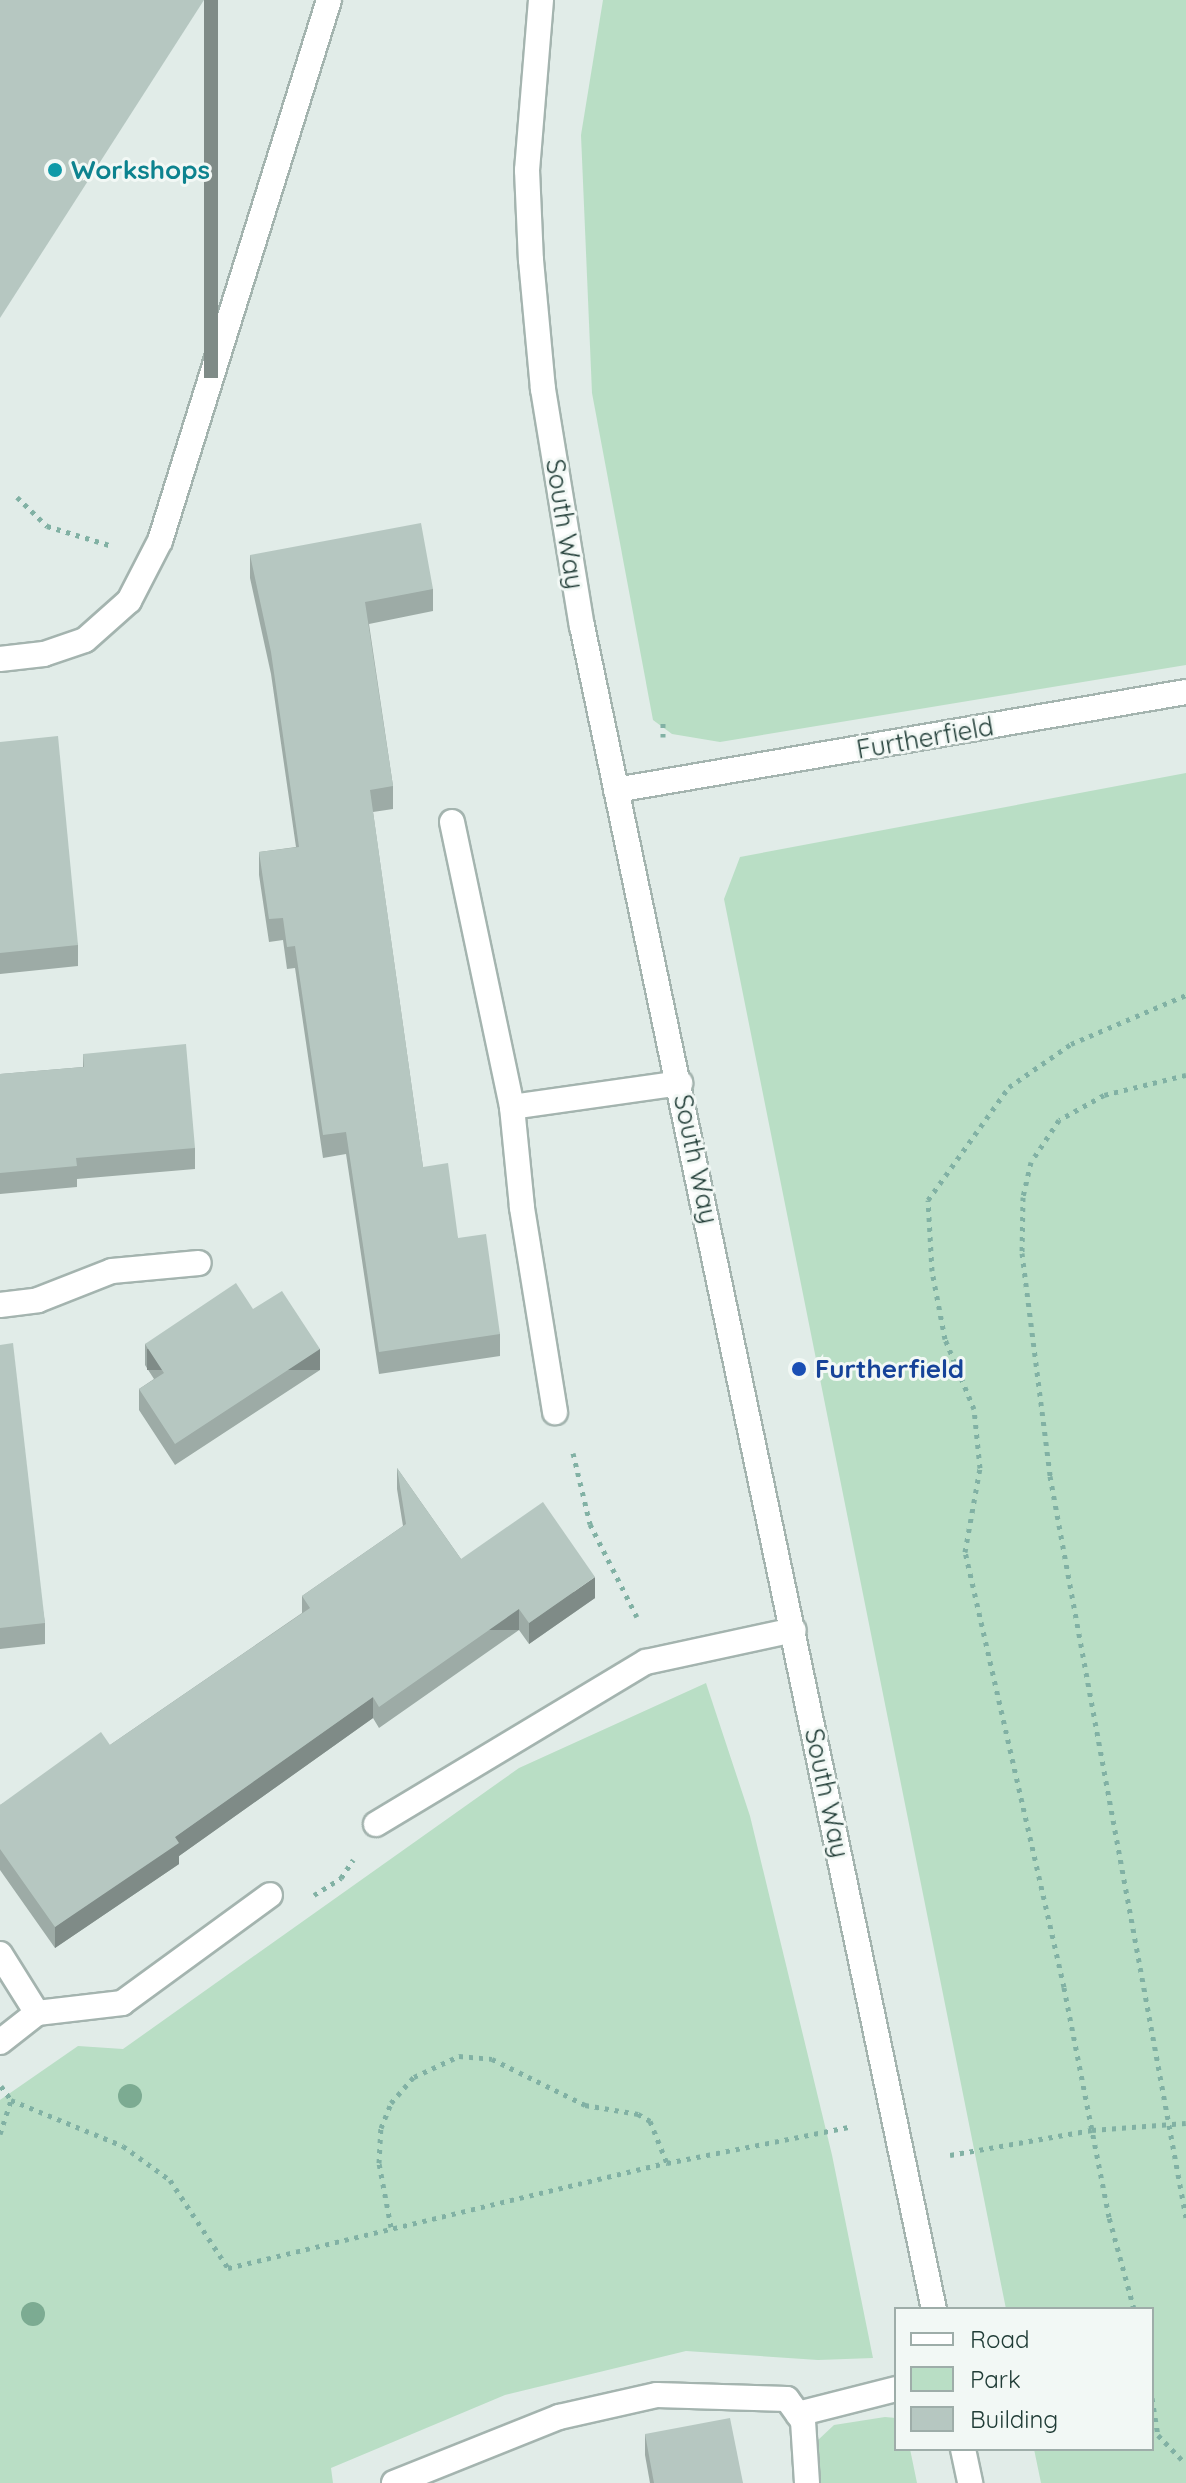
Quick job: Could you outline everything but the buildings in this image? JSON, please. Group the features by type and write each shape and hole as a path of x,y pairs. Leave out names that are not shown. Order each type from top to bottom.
{"street":[{"path":"0,659 44,654 85,640 129,601 151,558 329,0"},
{"name":"South Way","path":"541,0 527,170 542,375 582,626 934,2307"},
{"name":"Furtherfield","path":"616,790 1186,692"},
{"path":"452,822 512,1107 522,1208 544,1319 555,1412"},
{"path":"512,1107 680,1083"},
{"path":"0,1305 38,1300 112,1271 199,1263"},
{"path":"376,1824 567,1705 656,1660 794,1630"},
{"path":"0,2042 37,2013 122,2003 270,1895"},
{"path":"0,1954 37,2013"},
{"path":"798,2414 894,2390"},
{"path":"394,2483 559,2417 657,2395 787,2399 803,2421 807,2483"},
{"path":"963,2451 970,2483"}],"path":[{"path":"17,497 47,526 151,558"},
{"path":"1134,2307 965,1552 980,1468 976,1424 945,1339 932,1271 928,1200 1009,1087 1071,1044 1186,995"},
{"path":"1186,1075 1104,1095 1059,1120 1031,1162 1023,1197 1022,1253 1050,1476 1186,2218"},
{"path":"555,1412 572,1451 590,1524 656,1660"},
{"path":"270,1895 308,1898 341,1878 376,1824"},
{"path":"391,2227 379,2163 381,2128 391,2103 414,2077 459,2056 492,2059 585,2105 638,2114 650,2121 667,2163"},
{"path":"0,2085 11,2100 123,2146 170,2180 228,2268 667,2163 894,2118"},
{"path":"0,2134 11,2100"},
{"path":"949,2155 1092,2130 1186,2123"},
{"path":"1154,2410 1158,2435 1186,2464"}],"green space":[{"path":"603,0 1186,0 1186,665 720,742 672,734 653,720 592,393 581,135"},
{"path":"1186,773 1186,2483 1041,2483 1034,2451 1154,2451 1154,2307 1006,2307 724,899 740,857"},
{"path":"706,1683 750,1816 832,2155 873,2358 818,2360 686,2351 505,2395 331,2468 333,2483 0,2483 0,2100 78,2046 123,2049 519,1768"},
{"path":"894,2418 894,2451 910,2451 917,2483 820,2483 817,2441 834,2425"}],"place":[{"name":"Workshops","path":"55,170"},
{"name":"Furtherfield","path":"799,1369"}]}
